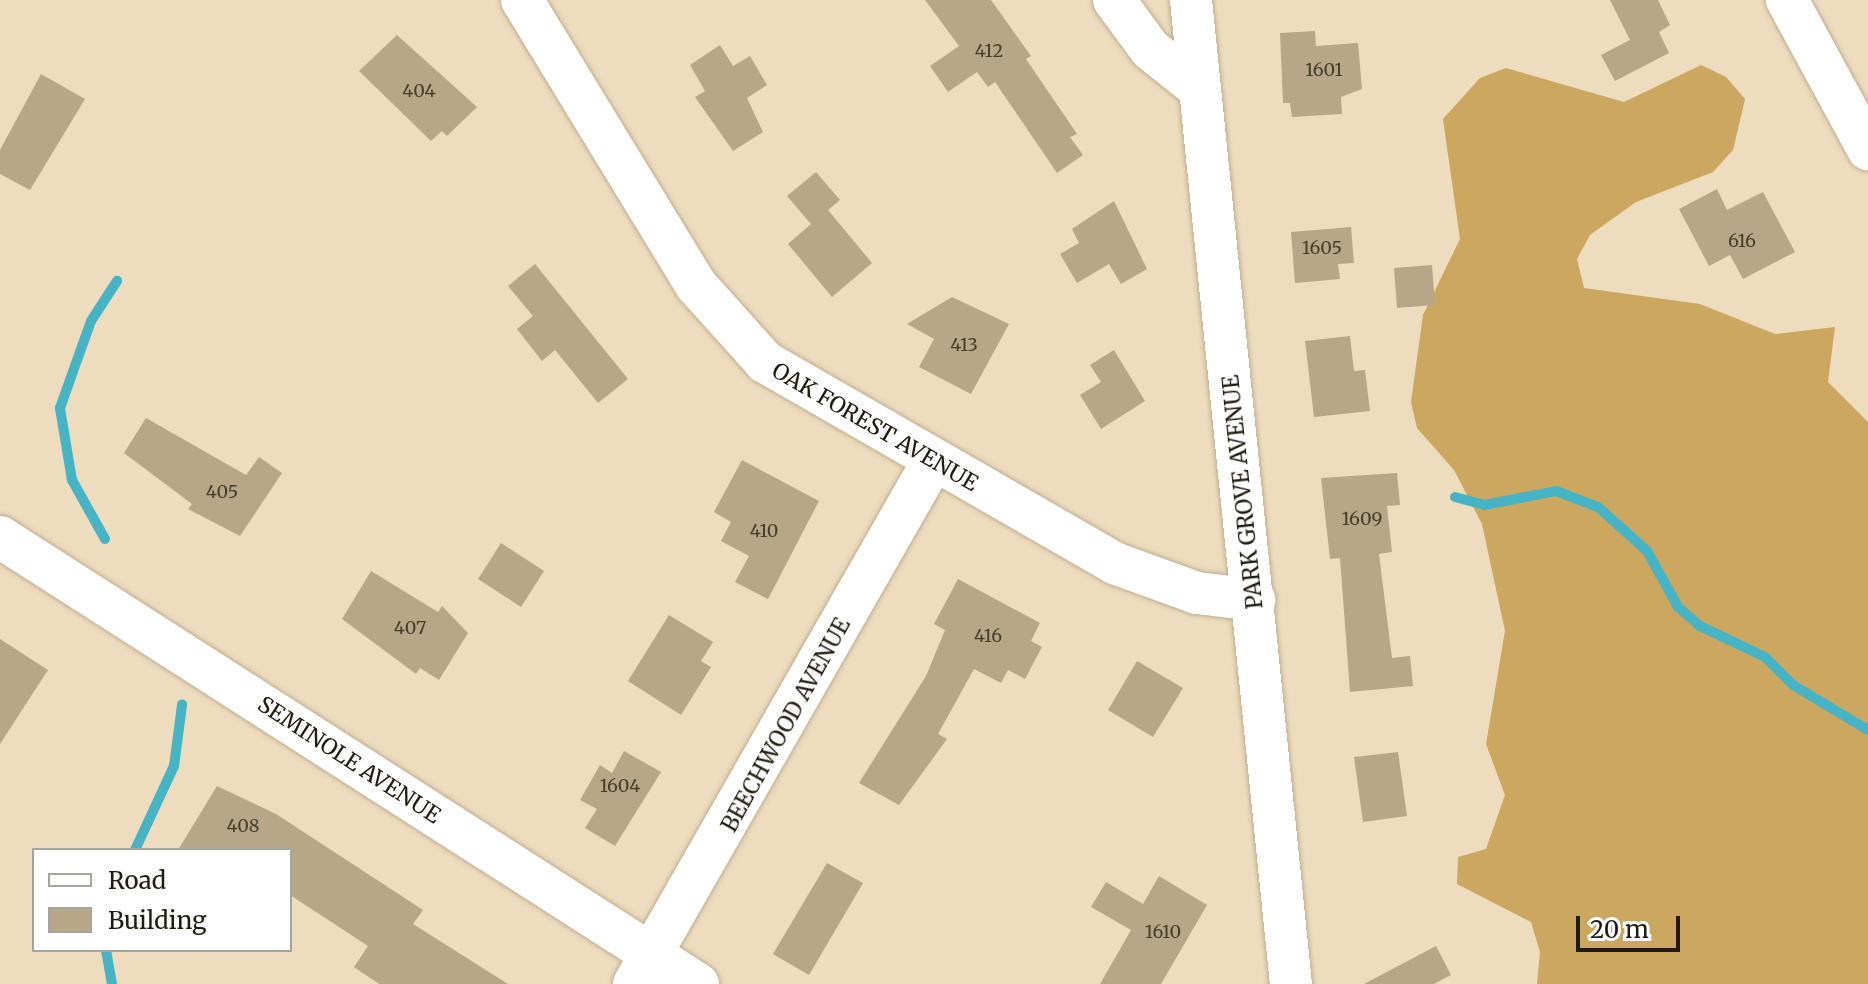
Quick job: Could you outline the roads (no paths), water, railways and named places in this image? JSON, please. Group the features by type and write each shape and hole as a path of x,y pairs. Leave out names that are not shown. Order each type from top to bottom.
{"street":[{"name":"OAK FOREST AVENUE","path":"522,0 726,327 808,393 1114,563 1197,593 1255,600"},
{"path":"1114,0 1150,49 1200,89"},
{"name":"PARK GROVE AVENUE","path":"1191,0 1255,600 1291,984"},
{"path":"1787,0 1868,149"},
{"name":"BEECHWOOD AVENUE","path":"644,970 932,463"},
{"name":"SEMINOLE AVENUE","path":"0,537 644,970 698,984"}],"waterway":[{"path":"105,539 72,480 60,408 91,321 117,281"},
{"path":"1455,497 1484,505 1556,491 1598,507 1647,551 1678,607 1700,626 1765,657 1793,685 1868,730"},
{"path":"136,848 174,766 182,705"},
{"path":"106,952 112,984"}]}
